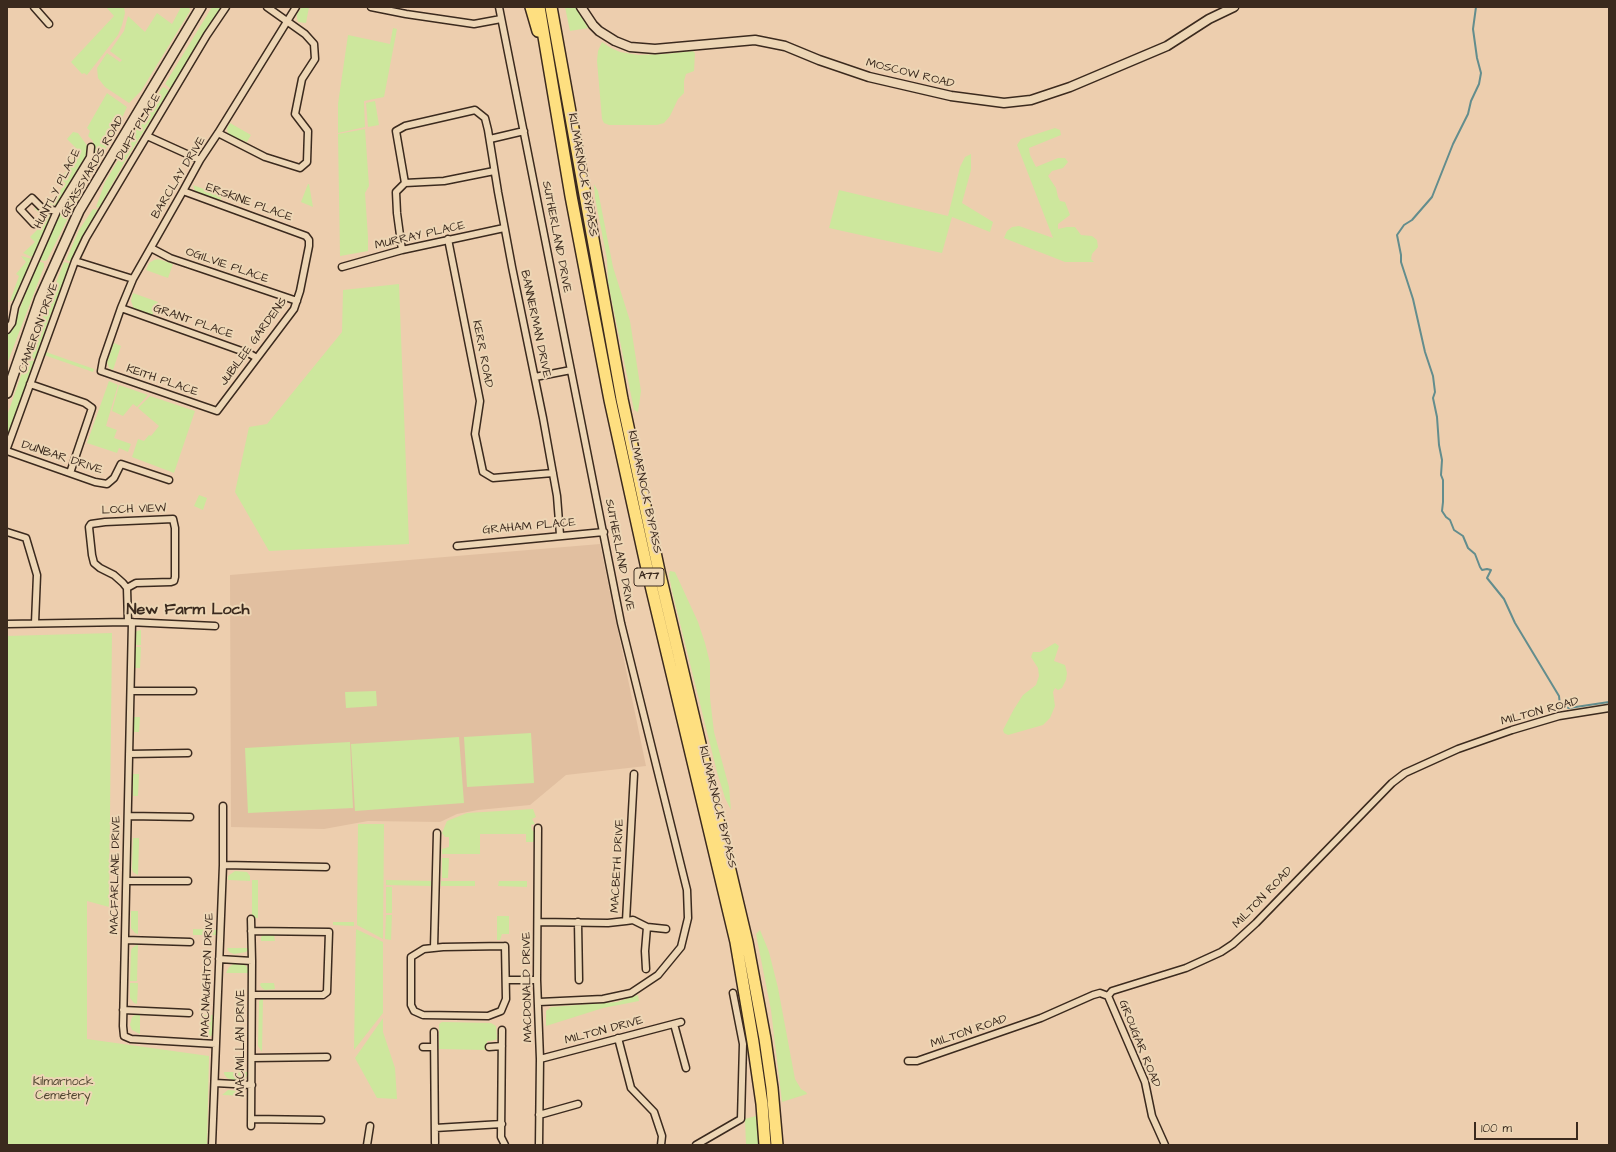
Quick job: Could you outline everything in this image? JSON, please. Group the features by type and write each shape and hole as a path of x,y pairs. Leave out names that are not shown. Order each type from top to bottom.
{"highway":[{"name":"A77","path":"531,7 535,26 546,49"},
{"name":"KILMARNOCK BYPASS","path":"539,7 571,196 610,400 655,602 736,942 762,1104 765,1145"},
{"name":"KILMARNOCK BYPASS","path":"551,7 622,399 659,571 747,942 765,1039 772,1088 777,1145"},
{"name":"A77","path":"555,28 557,7"}],"main road":[{"name":"GRASSYARDS ROAD","path":"7,392 10,376 40,298 79,211 201,7"}],"street":[{"path":"34,7 49,24"},
{"name":"DUFF PLACE","path":"75,261 86,238 207,35 226,7"},
{"path":"218,133 265,157 300,168 307,162 308,131 295,114 302,79 315,59 314,44 305,34 267,7"},
{"name":"BARCLAY DRIVE","path":"101,370 121,308 133,279 200,160 296,7"},
{"path":"371,7 406,14 474,24 501,19"},
{"name":"SUTHERLAND DRIVE","path":"499,7 621,623 687,890 688,918 681,947 658,975 631,992 603,999 539,1002"},
{"name":"MOSCOW ROAD","path":"581,7 599,31 615,41 630,47 655,49 755,40 786,46 819,60 869,77 951,96 1004,103 1031,100 1076,84 1167,46 1209,19 1234,7"},
{"name":"BANNERMAN DRIVE","path":"405,183 396,131 405,126 475,110 485,118 504,228 553,473 557,496 560,535"},
{"path":"490,140 524,131"},
{"path":"147,136 200,160"},
{"name":"HUNTLY PLACE","path":"7,330 12,323 15,307 57,211 90,157 91,146"},
{"path":"402,250 396,192 405,183 444,181 494,171"},
{"name":"ERSKINE PLACE","path":"183,191 307,237"},
{"path":"34,224 20,209 32,198 42,208 57,211"},
{"name":"MURRAY PLACE","path":"342,267 402,250 504,228"},
{"name":"JUBILEE GARDENS","path":"216,411 290,316 297,301 309,246 307,237"},
{"name":"KERR ROAD","path":"448,239 480,401 475,434 483,472 493,478 553,473"},
{"name":"OGILVIE PLACE","path":"151,248 170,258 297,301"},
{"path":"75,261 133,279"},
{"name":"CAMERON DRIVE","path":"7,448 75,261"},
{"name":"GRANT PLACE","path":"121,308 250,354 257,358"},
{"name":"KEITH PLACE","path":"101,370 216,411"},
{"path":"535,378 571,370"},
{"path":"30,384 85,403 92,408 70,473"},
{"name":"DUNBAR DRIVE","path":"7,451 95,482 107,484 114,478 121,464 169,480"},
{"name":"LOCH VIEW","path":"173,519 175,528 176,577 174,581 136,583 127,588 114,575 100,568 94,562 89,527 91,524 105,522 173,519"},
{"path":"7,532 26,538 36,575 35,623"},
{"name":"GRAHAM PLACE","path":"457,546 604,532"},
{"path":"127,588 130,622"},
{"path":"7,624 130,622 215,626"},
{"name":"MACFARLANE DRIVE","path":"130,622 131,691 123,1010 124,1036 132,1039 216,1044"},
{"path":"131,691 193,691"},
{"name":"MILTON ROAD","path":"908,1061 918,1061 1041,1018 1093,995 1100,993 1108,996 1112,991 1186,968 1221,952 1233,944 1256,923 1392,783 1405,773 1458,749 1512,730 1559,716 1609,708"},
{"path":"129,754 188,753"},
{"name":"MACBETH DRIVE","path":"538,922 608,923 626,921 634,774"},
{"name":"MACNAUGHTON DRIVE","path":"212,1145 220,958 223,806"},
{"path":"128,816 190,816"},
{"name":"MACDONALD DRIVE","path":"538,828 537,980 540,1059 539,1145"},
{"path":"434,948 437,833"},
{"path":"223,865 326,867"},
{"path":"127,880 188,881"},
{"name":"MACMILLAN DRIVE","path":"251,919 251,1123 321,1120"},
{"path":"626,921 632,920 647,927 666,928"},
{"path":"578,922 579,980"},
{"path":"646,969 644,951 647,927"},
{"path":"251,931 329,932 327,992 323,994 252,995"},
{"path":"125,940 190,942"},
{"path":"505,946 506,999 501,1011 488,1016 423,1015 414,1011 411,1005 411,957 424,949 434,948 505,946"},
{"path":"220,958 252,961"},
{"path":"506,980 537,980"},
{"path":"696,1145 741,1119 743,1044 733,993"},
{"name":"GROUGAR ROAD","path":"1108,996 1145,1082 1152,1116 1165,1145"},
{"path":"123,1010 189,1013"},
{"name":"MILTON DRIVE","path":"540,1059 681,1022"},
{"path":"674,1024 686,1068"},
{"path":"502,1030 501,1137 505,1145"},
{"path":"434,1032 435,1142"},
{"path":"618,1038 632,1088 654,1112 662,1136 661,1145"},
{"path":"489,1047 502,1046"},
{"path":"423,1047 434,1047"},
{"path":"252,1058 327,1057"},
{"path":"215,1083 252,1085"},
{"path":"539,1115 578,1104"},
{"path":"435,1128 502,1124"},
{"path":"367,1145 370,1126"}],"shaded area":[{"path":"600,544 646,766 566,775 530,805 478,810 457,814 440,822 368,821 324,829 231,827 230,575"}],"green space":[{"path":"106,7 124,7 125,13 122,25 118,35 87,75 84,73 82,74 71,62 114,16"},
{"path":"181,7 189,7 190,11 141,91 129,103 105,87 98,78 97,68 107,53 120,62 122,60 110,51 124,31 128,16 145,32 157,13 172,24"},
{"path":"212,7 221,7 171,89 165,84"},
{"path":"302,7 309,7 306,23 298,22 297,18 297,14"},
{"path":"565,7 576,7 588,28 570,31"},
{"path":"393,28 397,29 384,97 364,101 365,127 338,133 338,104 348,35 390,44"},
{"path":"602,42 620,52 638,55 693,51 695,53 694,71 686,74 684,81 684,93 678,99 670,116 664,123 657,125 609,125 604,123 602,119 597,61 598,51"},
{"path":"164,87 169,91 125,161 99,208 96,207 105,182"},
{"path":"107,93 127,107 115,133 83,187 80,189 75,185 94,153 93,141 88,136 90,131 87,128"},
{"path":"375,101 379,125 368,127 366,103"},
{"path":"230,123 251,135 247,142 228,134 227,128"},
{"path":"1055,128 1060,130 1061,135 1029,148 1030,155 1036,167 1058,158 1065,158 1068,162 1063,168 1052,171 1048,176 1056,188 1060,201 1065,202 1070,215 1058,224 1058,229 1075,227 1081,235 1092,236 1097,240 1098,247 1092,254 1091,259 1094,262 1065,262 1004,238 1007,231 1012,227 1019,226 1053,238 1017,145 1021,139"},
{"path":"365,129 369,186 365,193 368,251 340,256 338,134"},
{"path":"73,132 78,133 88,147 85,157 68,185 60,202 56,205 45,207 43,206 44,204 56,196 66,183 59,180 69,168 67,165 79,151 67,139"},
{"path":"971,154 971,170 962,203 993,222 990,232 952,217 942,253 829,228 839,190 948,216 960,167 965,157"},
{"path":"309,184 313,207 301,202"},
{"path":"594,184 598,191 613,267 630,321 641,391 638,412 634,410 608,282 607,259 595,198"},
{"path":"193,185 222,196 220,202 196,193"},
{"path":"74,188 81,192 47,260 40,260 39,258 48,238"},
{"path":"34,208 52,216 32,257 23,253 35,242 30,237 47,220"},
{"path":"93,209 98,210 72,262 66,260 79,230"},
{"path":"21,256 32,259 32,261 17,298 14,300 7,302 7,300 10,301 19,276 16,274 26,262"},
{"path":"158,259 173,264 168,278 146,270 149,263"},
{"path":"38,261 44,263 44,267 7,364 7,335 14,324"},
{"path":"64,262 71,264 48,321 35,359 28,357 30,350"},
{"path":"399,284 409,544 269,551 235,492 249,427 267,424 342,332 343,290"},
{"path":"133,293 158,302 152,316 134,309 131,301"},
{"path":"114,343 121,346 113,370 109,368 107,362"},
{"path":"46,352 94,369 93,372 44,355"},
{"path":"27,358 34,361 7,440 7,416"},
{"path":"109,381 118,385 106,426 117,430 114,438 131,444 128,452 119,448 117,453 87,443"},
{"path":"119,385 148,395 137,407 133,404 123,416 112,411"},
{"path":"150,396 195,411 174,473 132,457 138,439 144,441 149,435 151,436 159,426 138,408"},
{"path":"199,495 207,498 203,510 194,506"},
{"path":"670,571 675,572 698,622 705,643 710,663 710,698 714,732 729,787 731,810 725,798 717,772 672,591 669,575"},
{"path":"141,630 141,645 135,645 135,633"},
{"name":"Kilmarnock Cemetery","path":"112,633 109,907 87,901 87,1039 209,1056 207,1145 7,1145 7,636"},
{"path":"1055,643 1059,646 1054,661 1065,665 1067,673 1066,680 1062,688 1058,690 1055,688 1053,692 1055,706 1050,718 1043,725 1008,735 1004,733 1003,730 1023,695 1036,685 1039,676 1038,668 1031,657 1033,652 1040,652"},
{"path":"135,647 141,647 140,668 135,668"},
{"path":"376,691 377,706 346,708 345,692"},
{"path":"134,717 140,717 139,732 134,732"},
{"path":"531,733 534,783 467,787 464,737"},
{"path":"459,737 464,803 355,811 351,744"},
{"path":"350,742 353,808 248,813 245,748"},
{"path":"133,774 139,774 138,796 133,796"},
{"path":"533,809 536,817 532,819 535,824 531,825 532,830 536,833 536,839 533,842 526,842 526,834 480,834 480,854 442,854 442,849 449,847 449,837 445,837 442,833 447,821 467,813"},
{"path":"358,824 384,824 383,939 357,925"},
{"path":"133,838 139,838 138,875 133,872 132,868"},
{"path":"442,858 449,858 448,878 442,878"},
{"path":"235,871 247,872 250,876 250,881 228,880 228,876"},
{"path":"252,880 258,880 258,918 252,918"},
{"path":"386,880 431,881 431,886 386,885"},
{"path":"441,881 475,881 475,886 441,886"},
{"path":"499,881 527,881 527,887 498,886"},
{"path":"386,887 392,887 392,913 386,913"},
{"path":"131,911 138,911 138,934 131,928"},
{"path":"386,915 392,915 391,940 385,939"},
{"path":"497,916 509,916 509,934 502,934 500,940 497,940"},
{"path":"333,922 354,922 354,926 333,925"},
{"path":"193,929 217,930 217,935 193,935"},
{"path":"356,929 383,942 383,1013 354,1050"},
{"path":"760,930 769,952 778,988 795,1079 801,1089 807,1094 782,1102 771,1010 756,934"},
{"path":"270,933 274,935 275,941 261,941 261,937 264,934"},
{"path":"138,944 137,981 130,981 131,951 132,948"},
{"path":"227,948 249,948 246,952 234,954 229,952"},
{"path":"234,964 245,965 248,968 249,973 226,973 229,967"},
{"path":"130,983 138,983 137,1004 130,998"},
{"path":"261,983 274,983 275,989 265,990 260,985"},
{"path":"638,995 639,1001 603,1008 546,1026 546,1011 551,1007 617,1002"},
{"path":"263,998 262,1052 258,1046 259,1001"},
{"path":"140,1014 140,1034 132,1030 130,1025 132,1017"},
{"path":"201,1015 216,1015 215,1032 211,1036 201,1037"},
{"path":"383,1018 383,1032 395,1068 397,1099 377,1098 355,1058"},
{"path":"442,1022 491,1023 496,1026 497,1039 487,1041 487,1050 439,1049 439,1024"},
{"path":"224,1072 249,1072 245,1079 242,1081 236,1081 227,1078"},
{"path":"228,1090 240,1091 246,1096 222,1095"},
{"path":"759,1115 761,1145 746,1145 745,1119"}],"waterway":[{"path":"1476,7 1473,29 1477,58 1481,73 1479,84 1471,101 1468,114 1453,144 1432,197 1412,220 1404,225 1397,235 1401,262 1413,299 1425,352 1433,376 1435,392 1433,398 1437,417 1439,445 1442,460 1442,511 1450,520 1454,530 1463,536 1468,548 1475,554 1482,570 1491,570 1487,578 1504,599 1515,623 1559,696 1560,705 1569,708 1609,702"}],"district":[{"name":"New Farm Loch","path":"188,611"}]}
